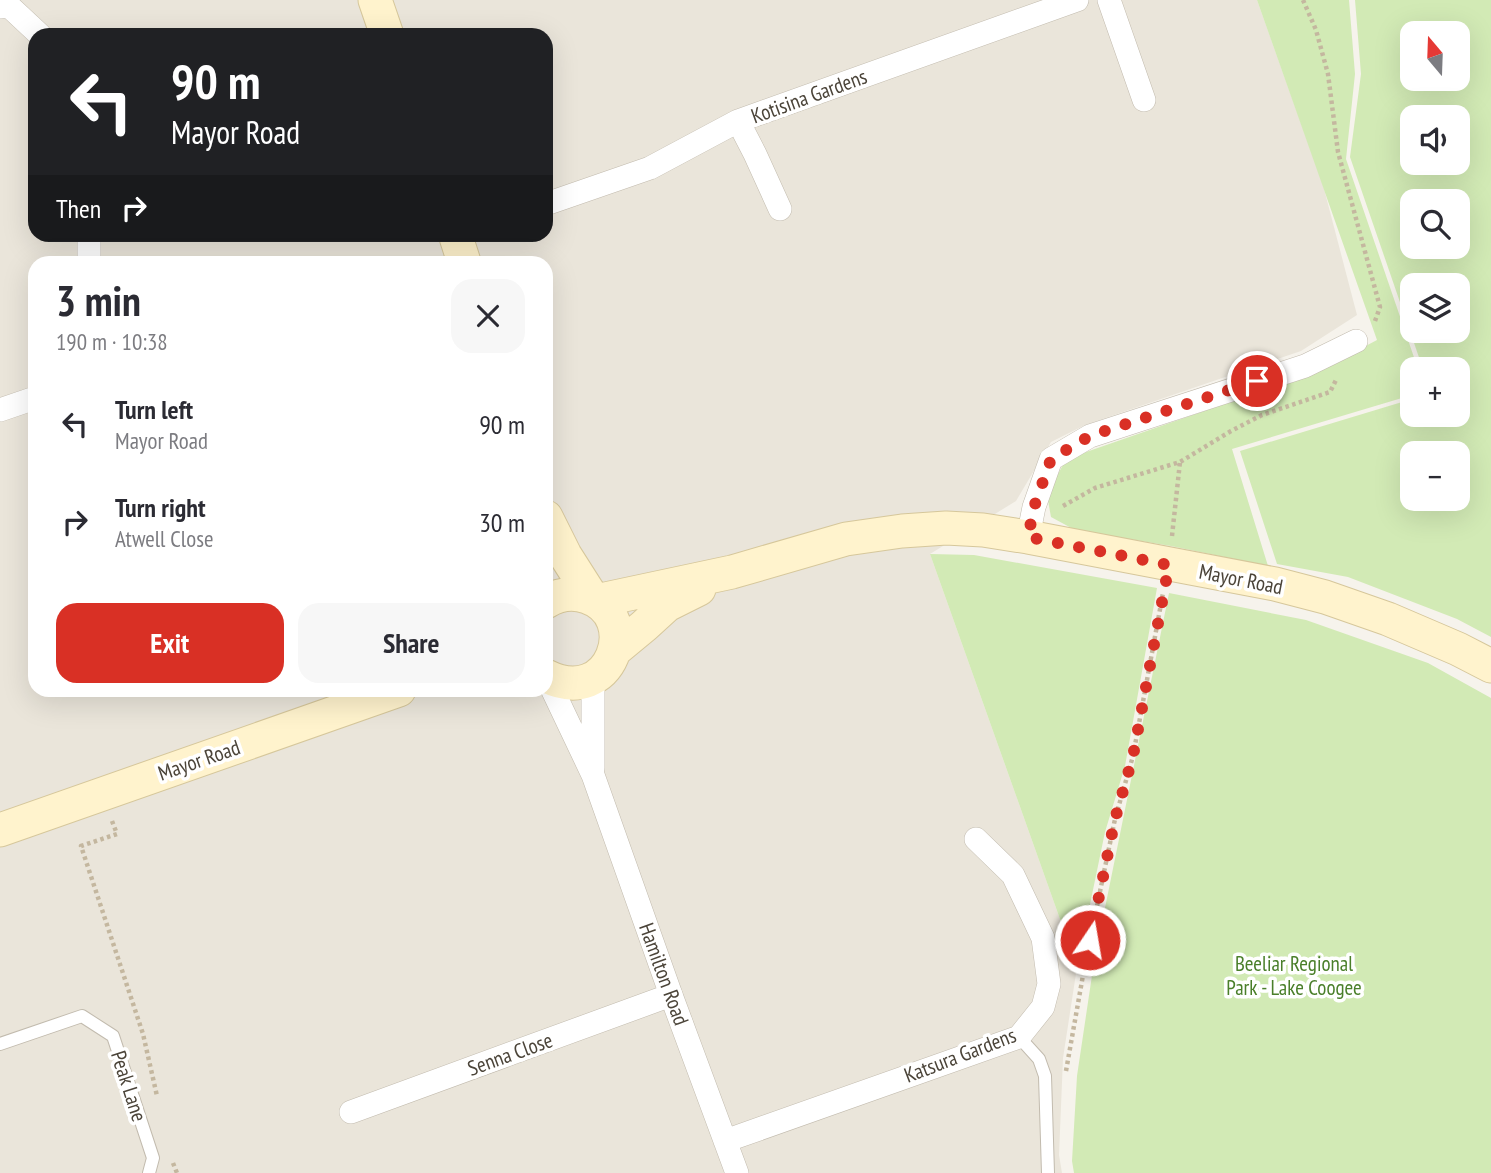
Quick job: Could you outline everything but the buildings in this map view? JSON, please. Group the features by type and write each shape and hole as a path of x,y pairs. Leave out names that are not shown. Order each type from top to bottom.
{"main road":[{"path":"375,0 385,28"},
{"name":"Mayor Road","path":"553,598 566,594 594,600 732,572 846,539 946,528 983,530 1275,584 1325,597 1388,619 1491,666"},
{"path":"553,531 571,566 594,600 607,611 614,622 617,636 615,650"},
{"name":"Mayor Road","path":"593,678 611,661 615,650 667,606 732,572"},
{"path":"553,679 569,684 582,683 593,678"},
{"name":"Mayor Road","path":"0,830 379,697"}],"street":[{"name":"Kotisina Gardens","path":"553,202 650,168 738,121 1077,0"},
{"path":"1109,0 1144,100"},
{"path":"0,7 9,6 33,28"},
{"path":"738,121 780,209"},
{"path":"1028,537 1034,507 1051,459 1090,436 1305,366 1356,341"},
{"path":"0,410 28,400"},
{"name":"Hamilton Road","path":"593,678 593,775"},
{"name":"Hamilton Road","path":"553,691 593,775 737,1173"},
{"name":"Katsura Gardens","path":"725,1141 1018,1037 1043,1007 1049,984 1043,938 1013,875 976,839"},
{"name":"Senna Close","path":"351,1112 671,996"}],"lane":[{"name":"Peak Lane","path":"0,1044 82,1016 113,1036 153,1158 149,1173"},
{"path":"1018,1037 1039,1059 1045,1076 1048,1173"}],"path":[{"path":"1062,507 1095,488 1180,462 1262,415 1330,392 1356,341 1375,324 1380,307 1338,152 1328,74 1316,30 1303,0"},
{"path":"1064,1080 1115,819 1133,756 1169,565 1180,462"},
{"path":"102,794 117,834 81,846 143,1034 158,1101"},
{"path":"171,1155 177,1173"}],"shaded area":[{"path":"0,0 1257,0 1323,185 1357,315 1301,351 1085,425 1051,442 1016,501 930,554 1077,967 1063,1058 1059,1155 1062,1173 0,1173"}],"green space":[{"path":"1257,0 1349,0 1355,74 1346,159 1400,316 1400,343 1409,343 1414,357 1400,357 1400,399 1232,449 1268,566 1075,530 1051,517 1047,495 1066,459 1307,377 1377,340"},
{"path":"1355,0 1491,0 1491,637 1457,619 1348,577 1277,564 1240,451 1400,403 1400,427 1470,427 1470,357 1419,357 1414,343 1470,343 1470,273 1400,273 1400,302 1350,157 1361,74"},
{"path":"930,554 974,555 1157,588 1125,766 1105,832 1077,967"},
{"name":"Beeliar Regional Park - Lake Coogee","path":"1169,593 1306,620 1428,663 1491,698 1491,1173 1074,1173 1072,1161 1077,1076 1094,962"}],"route":[{"path":"1090,940 1115,819 1133,756 1169,565 1028,537 1034,507 1051,459 1090,436 1257,381"}]}
